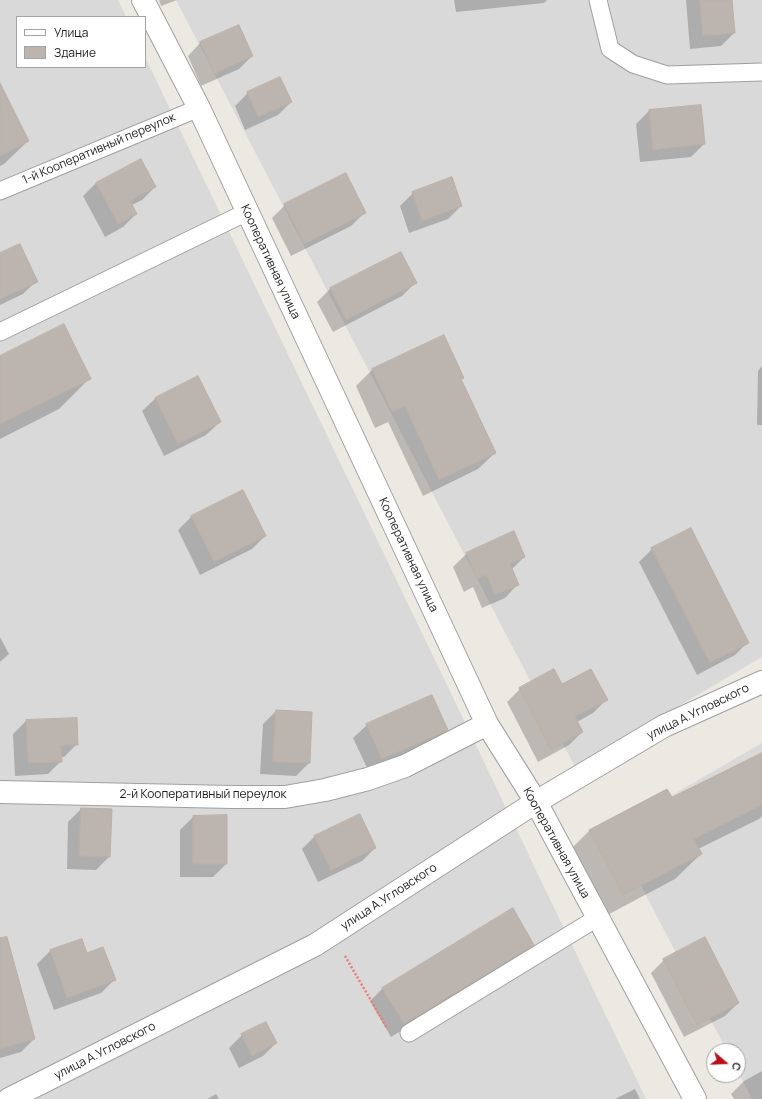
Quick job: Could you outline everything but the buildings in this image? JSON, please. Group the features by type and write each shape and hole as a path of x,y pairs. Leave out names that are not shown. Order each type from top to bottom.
{"street":[{"name":"Кооперативная улица","path":"143,0 199,108 487,724 536,802 695,1099"},
{"name":"улица А.Угловского","path":"9,1099 315,945 536,802 664,726 762,682"},
{"name":"2-й Кооперативный переулок","path":"0,792 285,797 325,790 368,779 405,766 487,724"}],"lane":[{"path":"598,0 610,49 633,64 667,75 762,72"},
{"name":"1-й Кооперативный переулок","path":"0,190 199,108"},
{"path":"0,332 247,212"},
{"path":"409,1033 597,918"}],"path":[{"path":"332,935 389,1032 399,1034 409,1033"}],"shaded area":[{"path":"0,0 118,0 126,16 16,16 16,68 146,68 146,59 646,1099 0,1099"},
{"path":"176,0 762,0 762,657 575,767"},
{"path":"762,743 762,1099 752,1099 744,1083 746,1083 746,1043 723,1043 612,830"}]}
